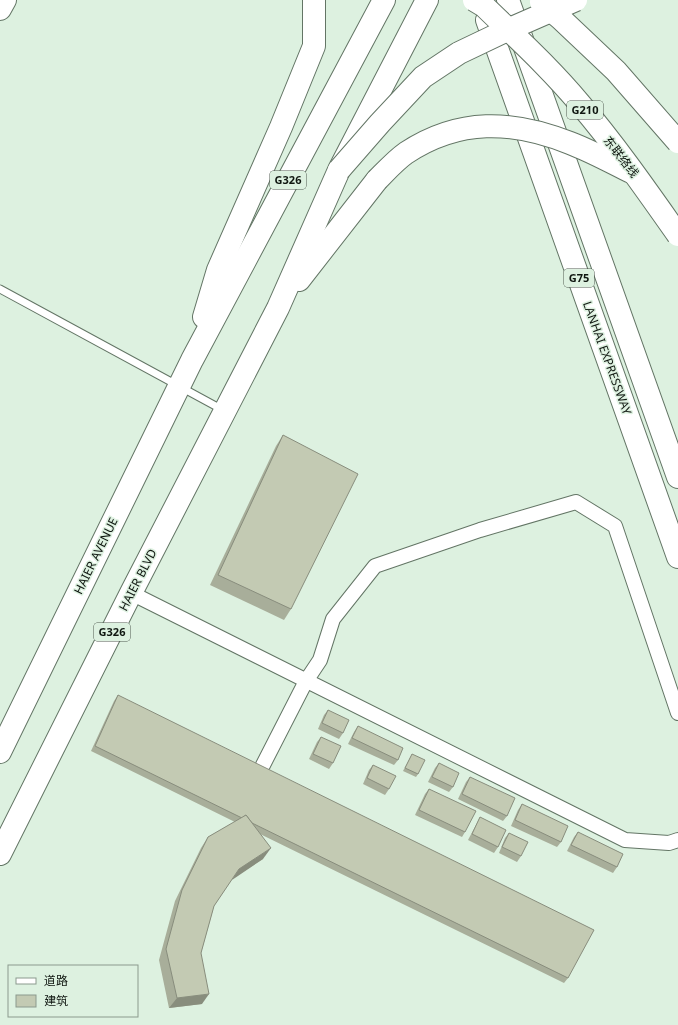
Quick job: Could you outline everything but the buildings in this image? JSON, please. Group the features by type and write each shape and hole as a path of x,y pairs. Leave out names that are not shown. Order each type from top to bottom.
{"highway":[{"path":"0,9 5,0"},
{"path":"192,360 218,270 282,127 314,46 314,0"},
{"name":"G326","path":"192,360 384,0"},
{"name":"G326","path":"278,308 339,170 427,0"},
{"name":"东联络线","path":"474,0 484,6 542,62 580,104 635,174 678,235"},
{"name":"LANHAI EXPRESSWAY","path":"480,0 678,557"},
{"name":"G75","path":"508,0 678,477"},
{"path":"539,0 616,71 678,142"},
{"path":"339,170 380,122 423,77 459,53 576,0"},
{"path":"278,308 377,180 405,154 432,138 459,129 501,126 537,132 570,143 635,174"},
{"name":"HAIER BLVD","path":"0,854 224,411 278,308"},
{"name":"HAIER AVENUE","path":"0,752 192,360"}],"street":[{"path":"263,765 306,681 320,660 333,619 375,566 480,530 576,502 615,526 678,713"},
{"path":"131,594 625,840 668,843 678,840"}],"lane":[{"path":"0,289 224,411"}]}
